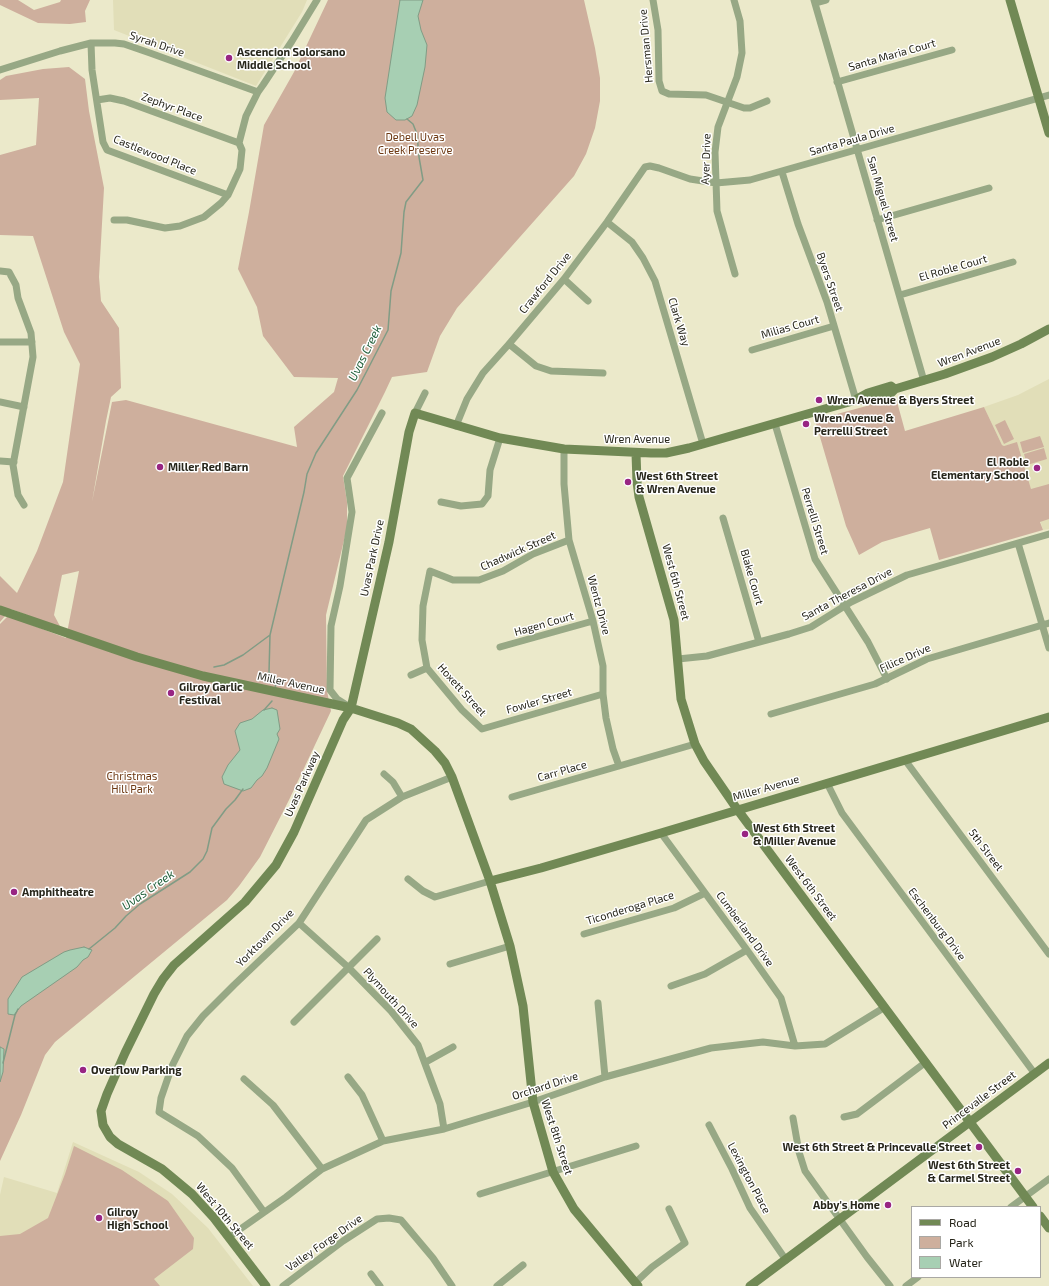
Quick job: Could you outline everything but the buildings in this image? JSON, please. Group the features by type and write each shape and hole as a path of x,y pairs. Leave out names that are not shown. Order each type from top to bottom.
{"street":[{"path":"114,220 126,220 165,228 180,226 204,217 221,203 228,195 240,170 242,150 239,143 246,116 258,92 317,0"},
{"name":"Hersman Drive","path":"653,0 658,30 659,81 662,91 669,94 706,95 727,102"},
{"name":"Ayer Drive","path":"734,0 740,21 742,53 737,77 718,127 716,140 716,183 717,211 735,274"},
{"path":"814,2 826,0"},
{"path":"1010,0 1049,133"},
{"name":"San Miguel Street","path":"814,2 924,381"},
{"name":"Syrah Drive","path":"0,70 91,43 115,43 124,44 258,92"},
{"name":"Castlewood Place","path":"91,43 92,70 103,142 107,150 228,195"},
{"name":"Santa Maria Court","path":"838,82 952,50"},
{"name":"Santa Paula Drive","path":"659,168 690,179 716,183 750,180 1049,95"},
{"name":"Zephyr Place","path":"97,100 110,98 124,102 239,143"},
{"path":"727,102 744,108 750,108 767,101"},
{"name":"Crawford Drive","path":"456,426 467,399 483,373 564,279 607,222 645,167 650,166 659,168"},
{"name":"Byers Street","path":"782,172 794,213 822,289 856,400"},
{"path":"878,220 989,188"},
{"name":"Clark Way","path":"607,222 632,242 643,258 655,281 703,444"},
{"name":"El Roble Court","path":"900,295 1013,262"},
{"path":"0,271 9,272 16,285 18,298 31,333 32,342 33,357 13,465 18,495 24,504"},
{"path":"564,279 588,301"},
{"name":"Milias Court","path":"752,350 834,326"},
{"name":"Wren Avenue","path":"415,413 500,438 564,449 666,453 775,424 856,400 870,400 890,394 895,389 924,381 992,357 1049,329"},
{"path":"0,342 32,342"},
{"path":"509,344 536,366 551,370 603,373"},
{"path":"415,413 425,393"},
{"path":"0,402 24,407"},
{"path":"351,708 337,699 330,690 331,626 340,586 352,512 347,478 382,413"},
{"name":"Uvas Park Drive","path":"351,708 389,542 409,432 415,413"},
{"name":"Perrelli Street","path":"775,424 815,559 874,652 888,678"},
{"path":"441,502 461,506 482,504 488,496 490,470 500,438"},
{"name":"Wentz Drive","path":"564,449 564,484 569,540 593,621 603,666 603,694 606,718 613,749 619,766"},
{"name":"West 6th Street","path":"636,453 639,497 674,620 681,699 695,744 704,761 737,809 1032,1206"},
{"path":"0,461 14,462"},
{"name":"Blake Court","path":"723,518 759,642"},
{"name":"Santa Theresa Drive","path":"678,659 701,657 811,627 844,606 907,575 1049,534"},
{"name":"Chadwick Street","path":"453,580 479,580 503,571 533,554 569,540"},
{"path":"1018,543 1045,624 1049,648"},
{"name":"Hoxett Street","path":"453,580 430,572 423,606 422,640 427,668 462,710 482,729"},
{"name":"Miller Avenue","path":"0,610 137,657 208,678 351,708 398,723 411,729 435,750 445,762 452,777 490,881 510,946"},
{"name":"Hagen Court","path":"500,647 593,621"},
{"name":"Filice Drive","path":"771,714 875,684 927,659 1045,624"},
{"path":"411,675 427,668"},
{"name":"Fowler Street","path":"482,729 603,694"},
{"name":"Uvas Parkway","path":"102,1125 101,1111 106,1094 157,989 174,965 245,902 276,865 294,832 343,720 351,708"},
{"name":"Miller Avenue","path":"490,881 541,868 661,833 737,809 1049,717"},
{"name":"Carr Place","path":"512,797 695,744"},
{"name":"5th Street","path":"904,760 1049,954"},
{"path":"384,774 393,782 402,797"},
{"name":"Yorktown Drive","path":"264,1212 232,1168 198,1136 159,1112 161,1098 172,1066 187,1036 203,1016 299,923 366,820 402,797 452,777"},
{"name":"Eschenburg Drive","path":"827,783 842,813 1035,1074"},
{"name":"Cumberland Drive","path":"661,833 781,998 795,1046"},
{"path":"408,879 423,891 435,897 490,881"},
{"name":"Ticonderoga Place","path":"584,934 674,908 705,893"},
{"name":"Plymouth Drive","path":"299,923 349,968 391,1011 418,1045 426,1062 440,1104 444,1128"},
{"path":"294,1022 377,939"},
{"path":"450,964 510,946"},
{"name":"West 8th Street","path":"510,946 523,1006 533,1102 553,1172 574,1209 636,1284"},
{"path":"671,986 705,974 747,950"},
{"path":"598,1003 605,1077"},
{"name":"Orchard Drive","path":"229,1236 286,1197 322,1169 383,1141 444,1128 533,1102 605,1077 711,1048 763,1042 795,1046 825,1044 885,1007"},
{"path":"426,1062 453,1047"},
{"path":"844,1118 857,1114 926,1062"},
{"name":"Princevalle Street","path":"750,1286 1049,1063"},
{"path":"348,1077 362,1095 383,1141"},
{"path":"244,1079 273,1105 322,1169"},
{"path":"793,1118 799,1152 805,1171 867,1258 890,1286"},
{"name":"West 10th Street","path":"102,1125 113,1141 154,1164 185,1187 229,1236 266,1286"},
{"name":"Lexington Place","path":"709,1125 750,1208 786,1260"},
{"path":"480,1194 636,1146"},
{"path":"1012,1206 1049,1179"},
{"path":"636,1284 652,1266 685,1243 669,1209"},
{"path":"1041,1217 1049,1228"},
{"name":"Valley Forge Drive","path":"283,1286 344,1241 377,1219 389,1218 401,1220 433,1258 452,1286"},
{"path":"497,1286 523,1265"},
{"path":"372,1274 380,1286"},
{"path":"906,1286 917,1278"}],"shaded area":[{"name":"Ascencion Solorsano Middle School","path":"113,0 307,0 302,12 256,86 114,30"},
{"name":"El Roble Elementary School","path":"1049,379 1049,529 1043,530 1017,443 1004,446 1002,445 984,407 1018,395"},
{"name":"Gilroy High School","path":"73,1142 139,1172 172,1194 208,1228 253,1286 0,1286 0,1195 4,1177 57,1193"}],"green space":[{"path":"0,0 18,0 34,10 60,2 61,0 90,0 85,11 86,22 70,24 38,23 0,5"},
{"path":"328,0 584,0 600,78 600,101 595,128 586,154 574,176 457,308 440,336 427,372 392,377 343,476 347,502 347,528 326,615 327,691 331,711 260,857 227,900 55,1042 45,1055 21,1115 0,1161 0,624 8,616 66,638 79,571 62,575 54,615 61,628 11,609 0,622 0,576 17,593 37,551 63,482 80,364 64,332 33,236 0,235 0,155 36,145 39,98 0,100 0,80 6,76 43,69 69,67 85,79 89,111 104,188 99,277 101,301 119,328 121,388 111,397 92,502 112,402 126,400 297,447 294,427 334,392 338,378 294,377 263,336 257,307 238,269 264,125 294,72"},
{"path":"896,398 905,431 984,407 1002,445 1004,446 1017,442 1031,489 1049,484 1049,519 1040,522 1043,530 939,560 930,528 882,542 859,555 846,526 815,420"},
{"path":"1005,420 1014,439 1004,444 995,425"},
{"path":"1040,436 1044,447 1023,453 1020,442"},
{"path":"1044,448 1047,459 1027,465 1024,454"},
{"name":"Gilroy High School","path":"74,1146 122,1170 168,1201 194,1238 193,1249 154,1279 160,1286 0,1286 0,1236 20,1234 48,1218"}],"water":[{"path":"400,0 423,0 418,16 421,30 427,45 425,67 417,105 412,116 405,120 396,120 387,112 385,98"},
{"path":"272,708 277,710 280,729 277,734 279,739 267,768 262,776 251,788 243,791 224,784 222,777 228,765 240,750 235,731 240,723 252,719 263,710"},
{"path":"84,947 92,950 88,957 77,967 21,1006 14,1015 8,1014 8,999 22,977 64,952"},
{"path":"0,1047 4,1049 3,1072 0,1082"}],"waterway":[{"name":"Uvas Creek","path":"275,688 276,684 269,672 270,635 307,474 316,453 357,390 388,330 391,291 401,253 406,202 423,180 417,134 413,124 407,119"},
{"path":"214,667 224,665 243,655 270,635"},
{"name":"Uvas Creek","path":"264,710 272,701"},
{"name":"Uvas Creek","path":"89,949 115,928 140,904 190,872 203,859 207,851 212,828 243,789"},
{"name":"Uvas Creek","path":"3,1063 15,1015 18,1009"}],"place":[{"name":"Ascencion Solorsano Middle School","path":"229,58"},
{"name":"Wren Avenue & Byers Street","path":"819,400"},
{"name":"Wren Avenue & Perrelli Street","path":"806,424"},
{"name":"Miller Red Barn","path":"160,467"},
{"name":"El Roble Elementary School","path":"1037,468"},
{"name":"West 6th Street & Wren Avenue","path":"628,482"},
{"name":"Gilroy Garlic Festival","path":"171,693"},
{"name":"West 6th Street & Miller Avenue","path":"745,834"},
{"name":"Amphitheatre","path":"14,892"},
{"name":"Overflow Parking","path":"83,1070"},
{"name":"West 6th Street & Princevalle Street","path":"979,1147"},
{"name":"West 6th Street & Carmel Street","path":"1018,1171"},
{"name":"Abby's Home","path":"888,1205"},
{"name":"Gilroy High School","path":"99,1218"}],"park label":[{"name":"Debell Uvas Creek Preserve","path":"415,143"},
{"name":"Christmas Hill Park","path":"132,782"}]}
